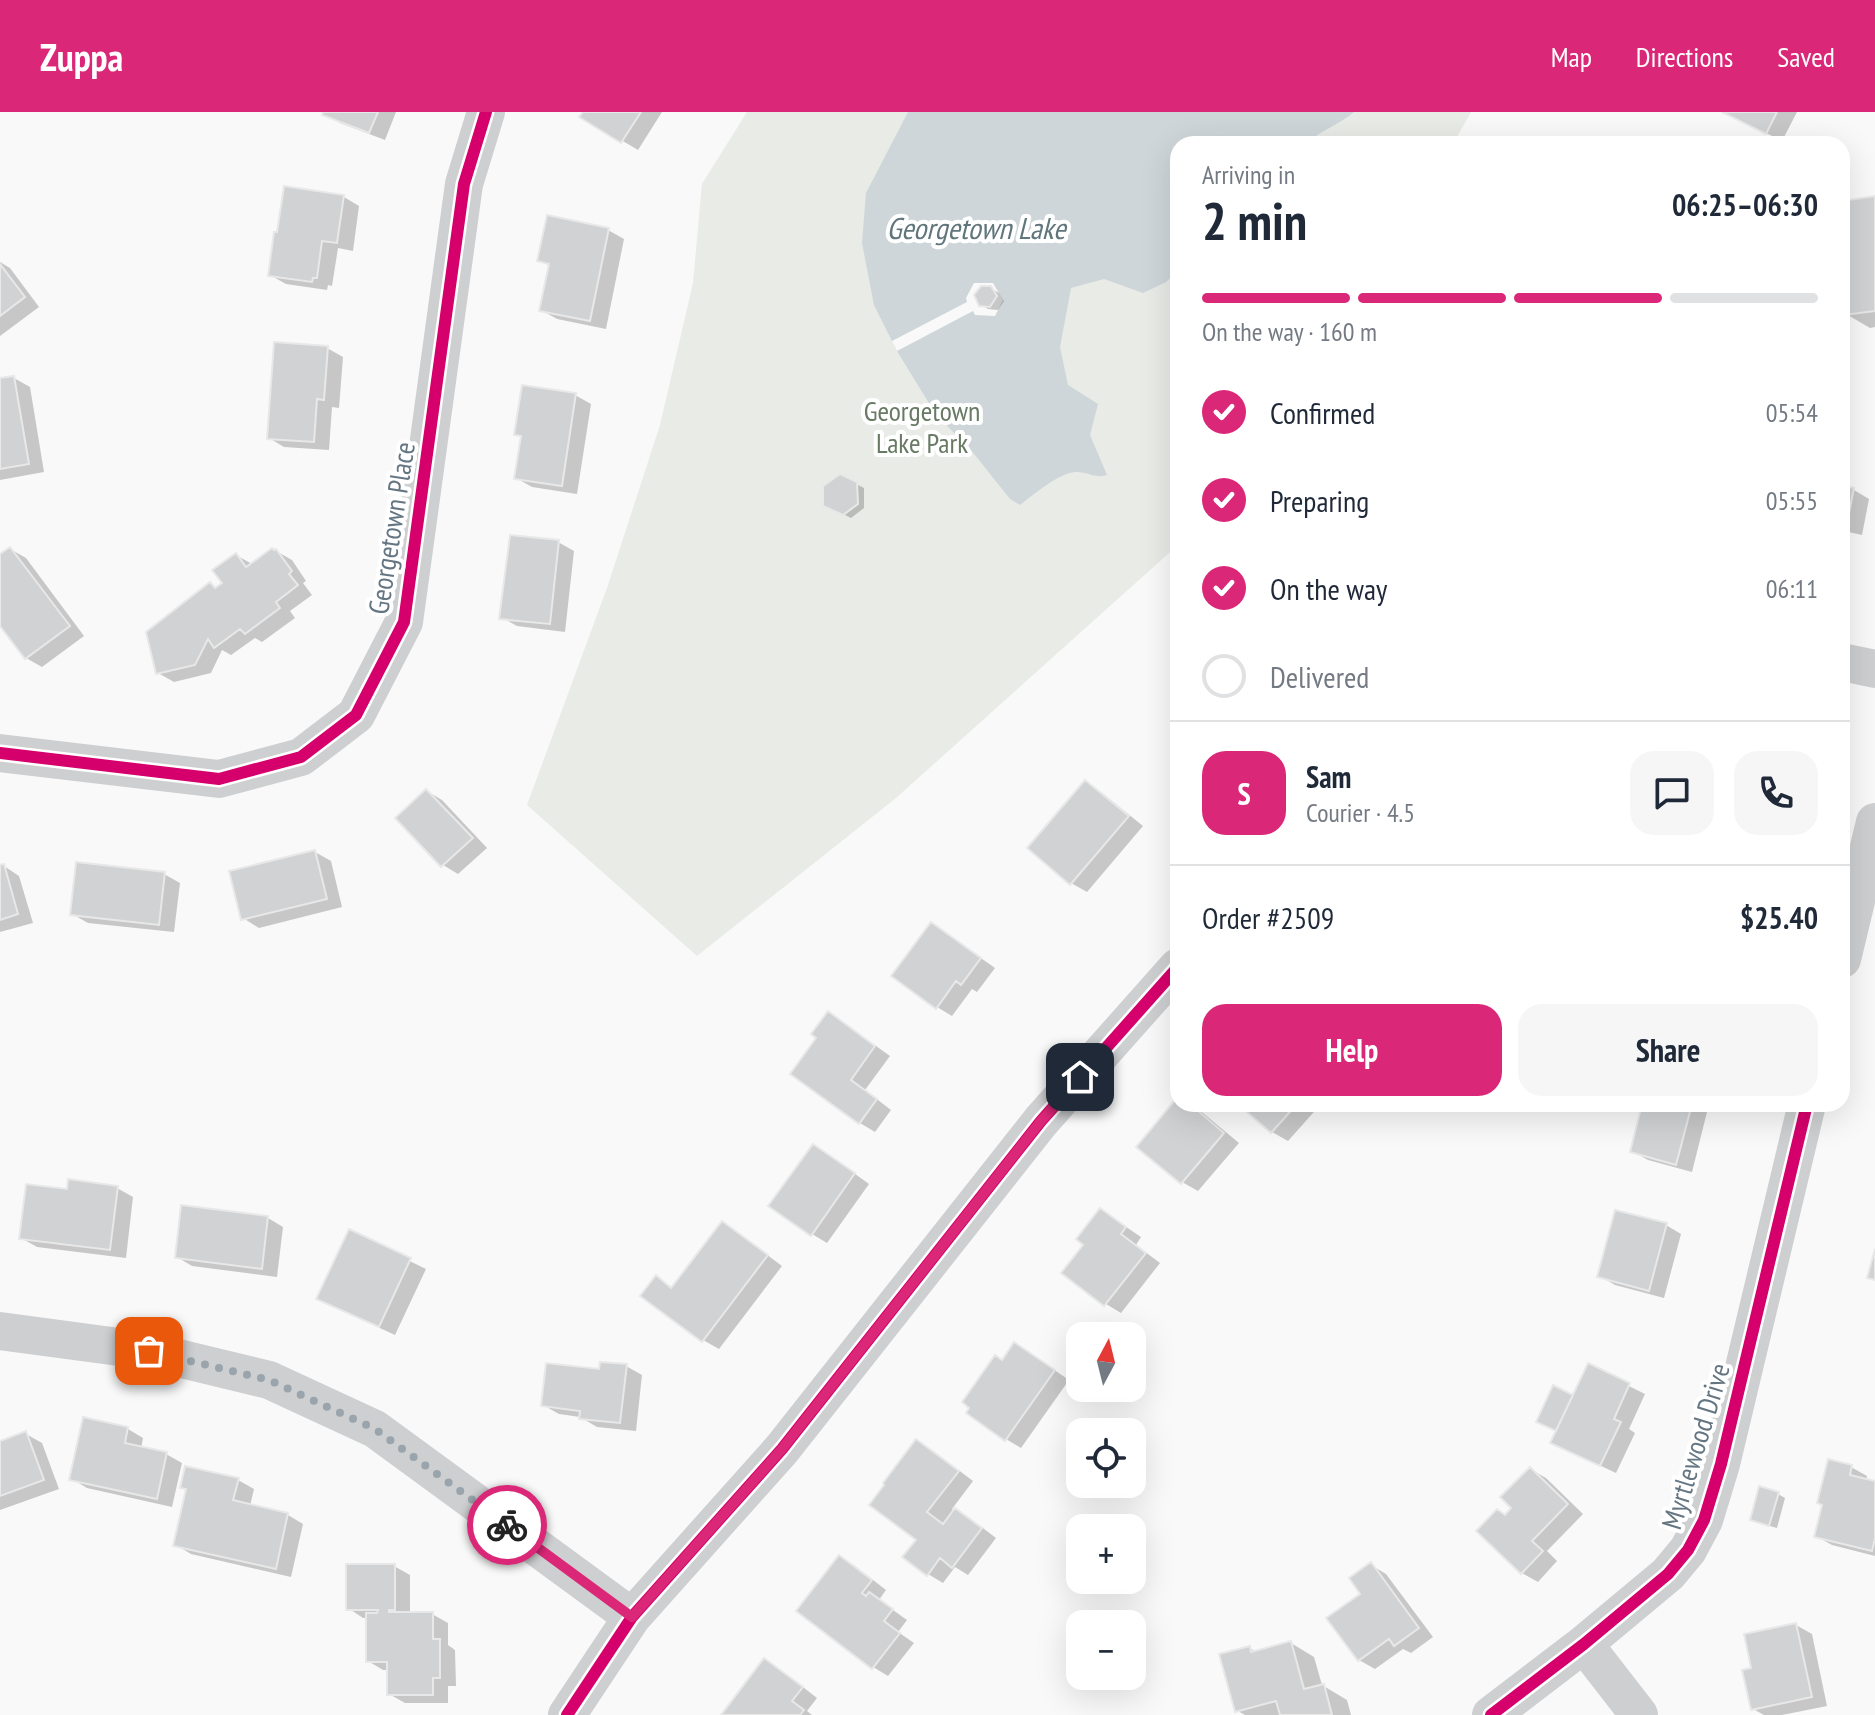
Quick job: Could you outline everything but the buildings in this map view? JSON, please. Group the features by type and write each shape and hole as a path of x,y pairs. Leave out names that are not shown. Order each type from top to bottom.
{"street":[{"name":"Georgetown Place","path":"0,753 219,779 301,757 356,715 404,622 464,184 486,112"},
{"path":"1850,664 1875,669"},
{"path":"1850,926 1875,822"},
{"path":"567,1715 632,1617 782,1449 1041,1121 1170,976"},
{"name":"Myrtlewood Drive","path":"1491,1715 1584,1644 1668,1574 1688,1550 1704,1520 1721,1464 1805,1112"},
{"path":"0,1331 149,1351 269,1380 375,1429 632,1617"},
{"path":"1584,1644 1639,1715"}],"green space":[{"name":"Georgetown Lake Park","path":"747,112 1471,112 1458,136 1170,136 1170,552 896,798 697,956 527,805 607,588 660,425 693,283 702,184"}],"water":[{"name":"Georgetown Lake","path":"908,112 1354,112 1316,136 1170,136 1170,278 1143,293 1104,279 1071,288 1060,347 1068,385 1098,404 1090,435 1107,475 1069,473 1046,485 1020,505 1010,499 975,455 935,413 897,351 874,305 862,243 866,193"}],"pier":[{"path":"974,283 993,283 1003,300 995,316 975,315 973,311 897,351 892,341 967,302"}],"cycle path":[{"path":"0,753 219,779 301,757 356,715 404,622 464,184 486,112"},
{"path":"567,1715 632,1617 782,1449 1041,1121 1170,976"},
{"path":"1491,1715 1584,1644 1668,1574 1688,1550 1704,1520 1721,1464 1805,1112"}],"way so far":[{"path":"149,1351 269,1380 375,1429 507,1525"}],"route":[{"path":"507,1525 632,1617 782,1449 1041,1121 1080,1077"}]}
